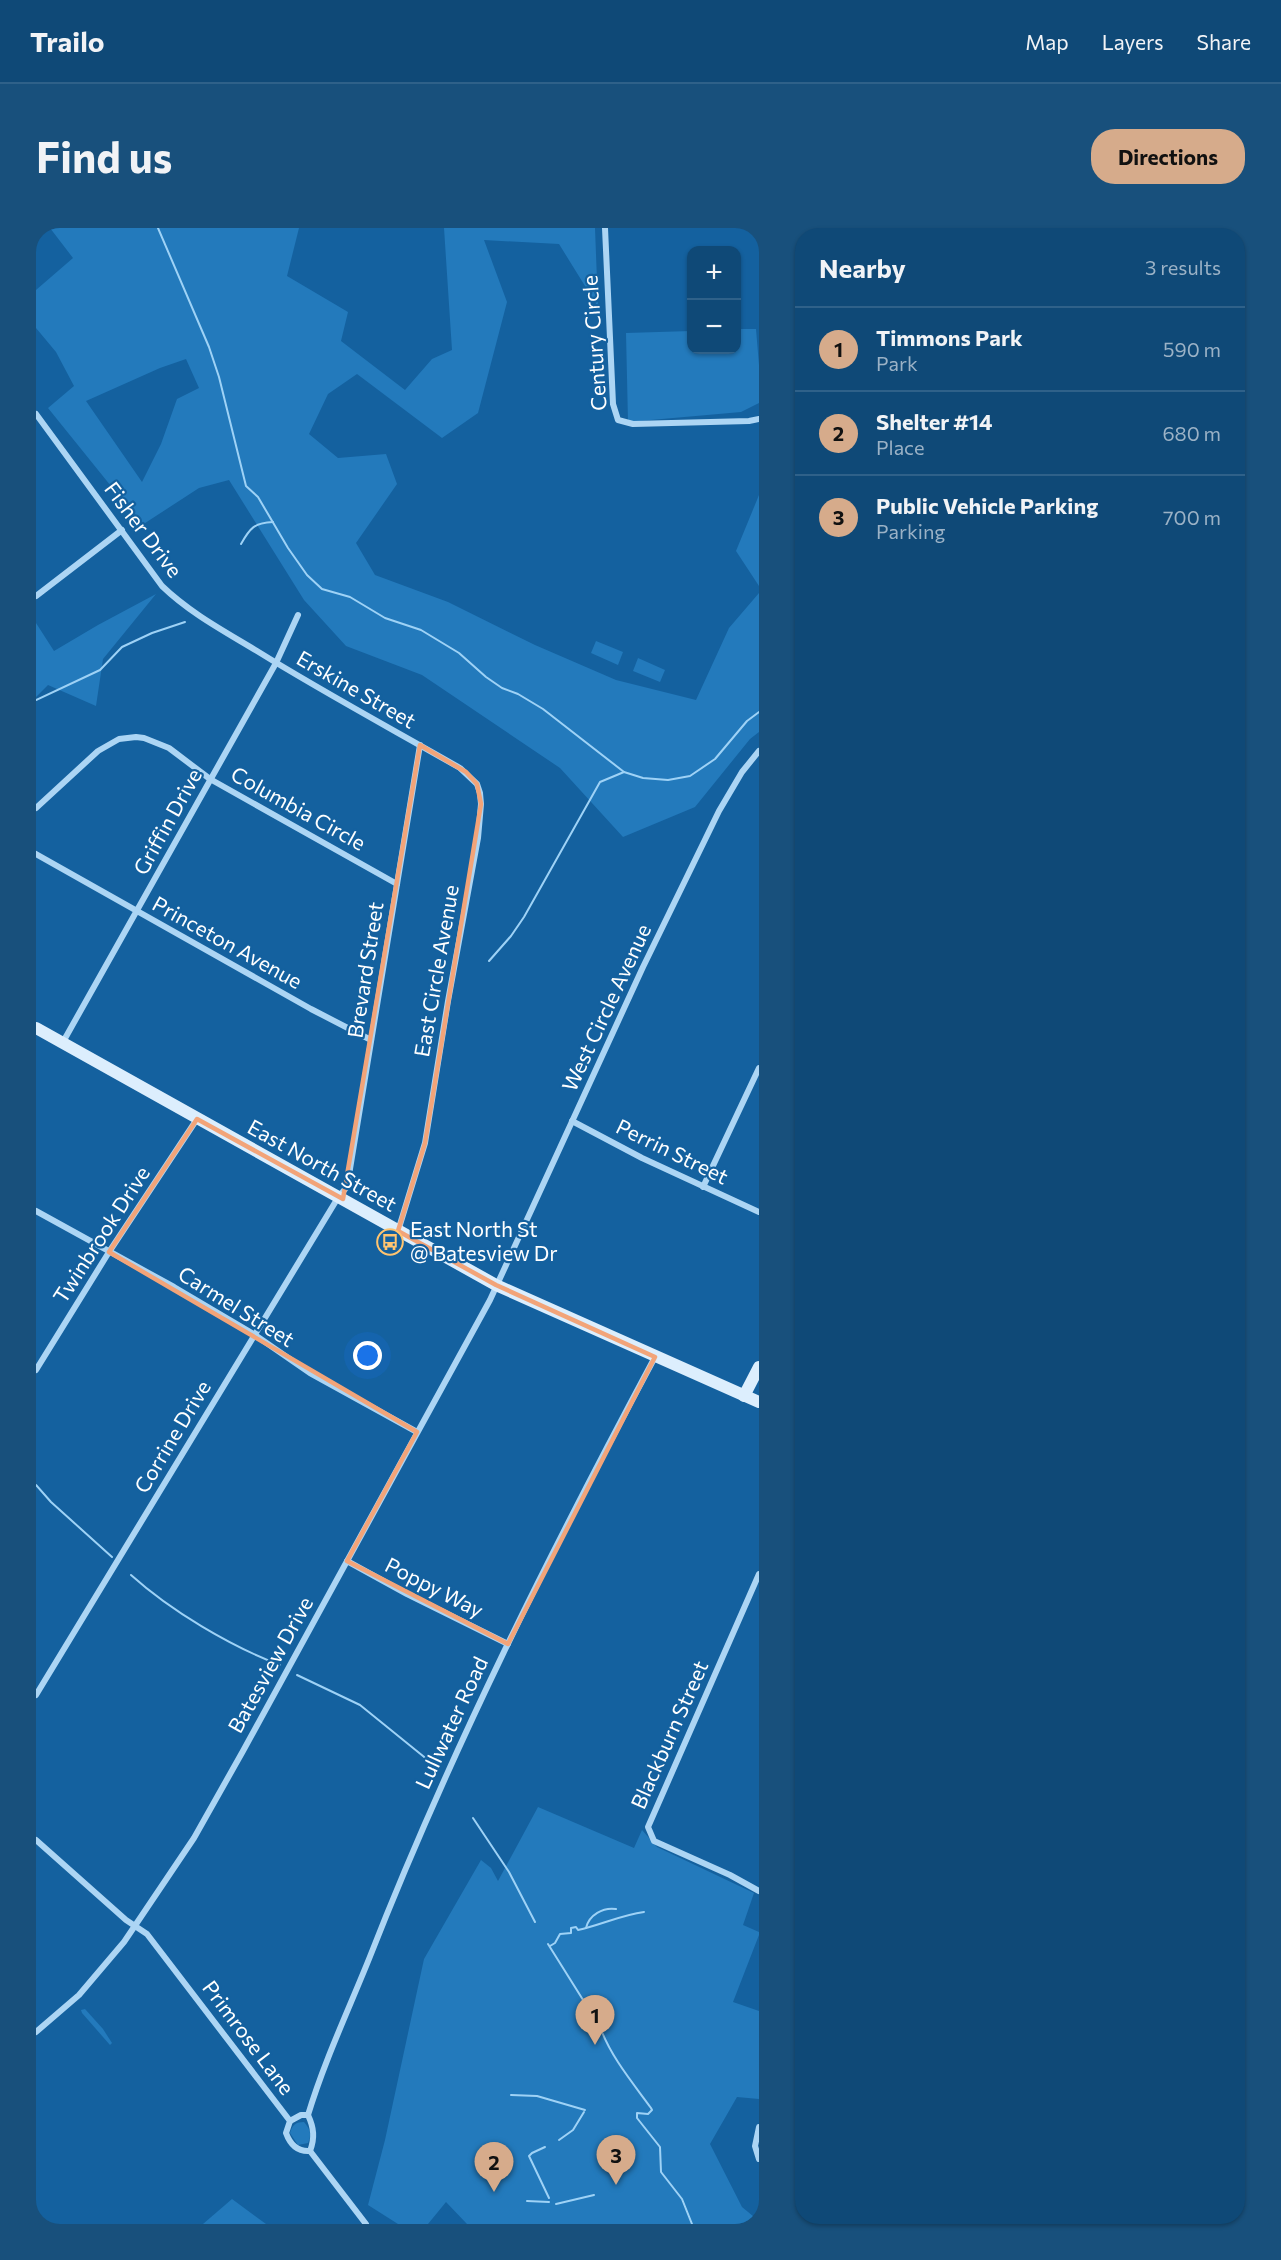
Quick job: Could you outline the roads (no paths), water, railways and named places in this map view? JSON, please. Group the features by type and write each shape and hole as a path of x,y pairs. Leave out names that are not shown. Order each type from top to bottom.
{"main road":[{"name":"East North Street","path":"36,1028 496,1285 759,1402"},
{"path":"744,1396 759,1367"}],"street":[{"name":"Century Circle","path":"605,228 613,404 618,420 633,424 759,419"},
{"name":"Fisher Drive","path":"36,414 162,586 199,616 276,663"},
{"path":"36,596 122,530"},
{"name":"Griffin Drive","path":"63,1042 276,663 298,615"},
{"name":"Erskine Street","path":"276,663 420,745"},
{"name":"Columbia Circle","path":"36,808 98,750 127,737 154,740 169,748 210,779 397,884"},
{"name":"Brevard Street","path":"339,1196 349,1183 420,745"},
{"name":"East Circle Avenue","path":"398,1231 425,1143 447,1001 478,838 481,804 477,784 466,772 420,745"},
{"name":"West Circle Avenue","path":"496,1285 643,968 719,811 742,772 759,751"},
{"name":"Princeton Avenue","path":"36,854 372,1041"},
{"path":"703,1186 759,1068"},
{"name":"Twinbrook Drive","path":"36,1370 197,1119"},
{"name":"Perrin Street","path":"572,1121 642,1158 759,1212"},
{"name":"Corrine Drive","path":"36,1695 339,1196"},
{"name":"Carmel Street","path":"36,1211 255,1335 310,1373 417,1432"},
{"name":"Batesview Drive","path":"36,2032 79,1995 97,1975 136,1925 194,1838 490,1300 496,1285"},
{"name":"Lullwater Road","path":"308,2115 420,1831 572,1512 655,1357"},
{"name":"Poppy Way","path":"347,1561 508,1644"},
{"name":"Blackburn Street","path":"759,1574 753,1597 648,1827 654,1841 759,1891"},
{"name":"Primrose Lane","path":"36,1840 118,1914 147,1935 290,2121 286,2133 289,2140 298,2149 310,2151 366,2224"},
{"path":"290,2121 301,2115 308,2115 313,2125 314,2139 310,2151"},
{"path":"759,2127 755,2146 759,2159"}],"waterway":[{"path":"158,228 209,347 219,377 246,486 258,497 307,575 322,589 350,597 385,618 421,630 459,653 502,688 518,694 543,709 624,772 643,778 668,780 690,776 715,759 747,721 759,712"},
{"path":"241,544 253,527 273,522"},
{"path":"36,700 100,670 122,647 152,633 185,622"},
{"path":"489,961 524,917 600,782 624,772"},
{"path":"36,1485 51,1502 112,1557"},
{"path":"131,1575 164,1602 221,1638 280,1665"},
{"path":"297,1675 360,1705 439,1769"},
{"path":"473,1818 509,1872 535,1922"},
{"path":"586,1928 590,1919 597,1913 606,1909 616,1909"},
{"path":"550,1946 555,1943 560,1934 571,1933 571,1928 576,1927 578,1930 644,1912"},
{"path":"548,1944 600,2027 616,2059 651,2108 648,2114 637,2113 637,2118 660,2147 661,2172 682,2199 692,2224"},
{"path":"511,2095 537,2096 585,2110"},
{"path":"559,2140 573,2130 584,2112"},
{"path":"545,2147 529,2156 549,2198"},
{"path":"556,2204 594,2195"},
{"path":"527,2201 549,2202"}],"place":[{"name":"East North St @ Batesview Dr","path":"390,1242"},
{"name":"Timmons Park","path":"595,2045"},
{"name":"Public Vehicle Parking","path":"616,2185"},
{"name":"Shelter #14","path":"494,2192"}]}
